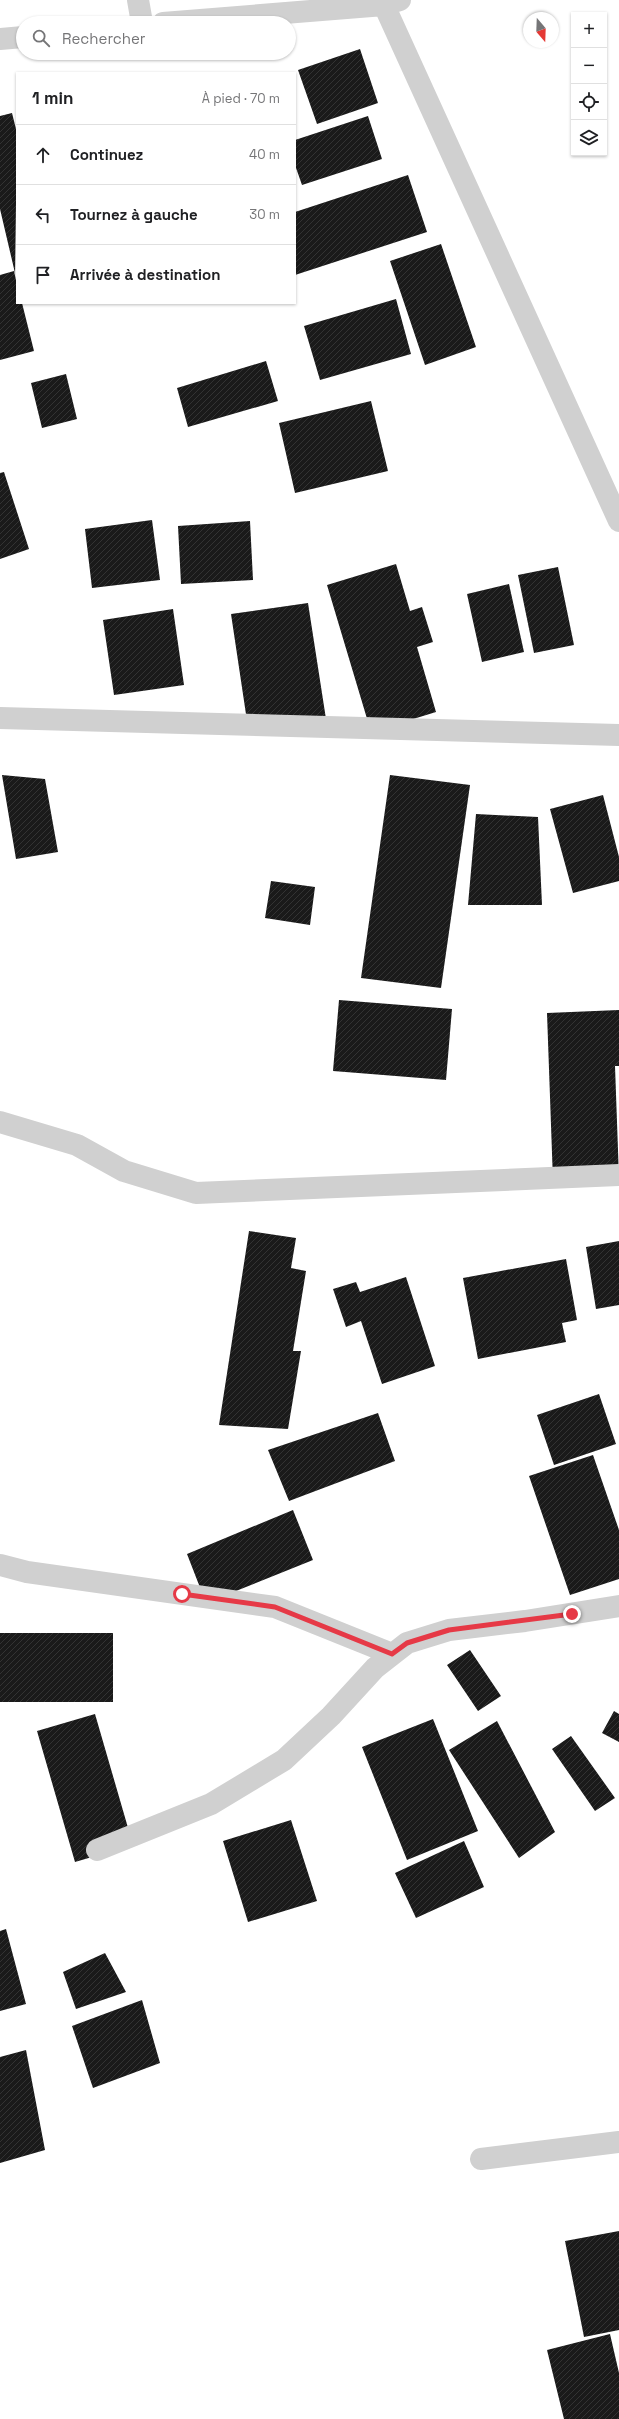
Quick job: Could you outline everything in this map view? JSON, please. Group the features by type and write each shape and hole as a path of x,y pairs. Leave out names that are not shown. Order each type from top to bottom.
{"street":[{"path":"138,0 141,16"},
{"path":"243,16 392,3 619,521"},
{"path":"0,39 16,38"},
{"path":"0,718 619,735"},
{"path":"0,1122 77,1145 124,1171 196,1193 619,1175"},
{"path":"0,1565 27,1572 275,1607 392,1654"},
{"path":"97,1850 211,1804 284,1760 331,1716 375,1668 407,1643 449,1630 525,1621 619,1606"},
{"path":"481,2159 619,2142"}],"building":[{"path":"360,49 378,103 317,124 298,70"},
{"path":"12,113 16,129 15,273 0,209 0,116"},
{"path":"368,116 382,159 302,185 296,168 296,140"},
{"path":"408,175 427,232 296,275 296,212"},
{"path":"441,244 476,347 425,365 390,261"},
{"path":"14,271 16,280 16,304 22,304 34,351 0,360 0,275"},
{"path":"396,299 411,354 320,380 304,326"},
{"path":"266,361 278,401 188,427 177,388"},
{"path":"66,374 77,419 42,428 31,383"},
{"path":"371,401 388,471 295,493 279,423"},
{"path":"4,472 29,549 0,559 0,473"},
{"path":"152,520 160,580 92,588 85,529"},
{"path":"250,521 253,580 181,584 178,526"},
{"path":"396,564 410,611 422,607 433,642 417,647 436,712 371,732 327,585"},
{"path":"558,567 574,645 534,653 518,575"},
{"path":"509,584 524,652 482,662 467,594"},
{"path":"308,603 326,719 247,721 231,614"},
{"path":"173,609 184,685 114,695 103,620"},
{"path":"2,775 45,779 58,852 16,859"},
{"path":"390,775 470,785 441,988 361,978"},
{"path":"603,795 619,857 619,881 573,893 550,809"},
{"path":"476,814 538,817 542,905 468,905"},
{"path":"271,881 315,887 310,925 265,918"},
{"path":"339,1000 452,1009 446,1080 333,1071"},
{"path":"619,1010 619,1066 615,1066 619,1178 553,1181 547,1013"},
{"path":"249,1231 296,1238 291,1268 306,1271 293,1351 301,1351 288,1429 219,1425"},
{"path":"619,1241 619,1305 596,1309 586,1247"},
{"path":"566,1259 577,1320 562,1323 566,1342 478,1359 463,1278"},
{"path":"406,1277 435,1366 382,1384 361,1321 346,1327 333,1289 356,1282 360,1292"},
{"path":"599,1394 616,1444 554,1465 537,1415"},
{"path":"378,1413 395,1461 289,1501 268,1450"},
{"path":"593,1455 619,1530 619,1579 570,1595 529,1476"},
{"path":"293,1510 313,1560 206,1603 187,1554"},
{"path":"0,1633 113,1633 113,1702 0,1702"},
{"path":"470,1650 501,1696 478,1711 447,1665"},
{"path":"614,1711 619,1714 619,1742 602,1733"},
{"path":"95,1714 133,1845 75,1862 37,1731"},
{"path":"433,1719 478,1831 407,1860 362,1747"},
{"path":"497,1721 555,1832 519,1858 449,1750"},
{"path":"571,1736 615,1798 595,1811 552,1749"},
{"path":"291,1820 317,1901 248,1922 223,1841"},
{"path":"464,1841 484,1887 416,1918 395,1873"},
{"path":"6,1929 26,2004 0,2011 0,1931"},
{"path":"105,1953 126,1992 76,2009 63,1972"},
{"path":"142,2000 160,2063 93,2088 72,2026"},
{"path":"26,2050 45,2150 0,2163 0,2057"},
{"path":"619,2231 619,2330 584,2337 565,2241"},
{"path":"610,2334 619,2373 619,2419 564,2419 547,2350"}],"route":[{"path":"182,1594 275,1607 392,1654 407,1643 449,1630 572,1614"}]}
